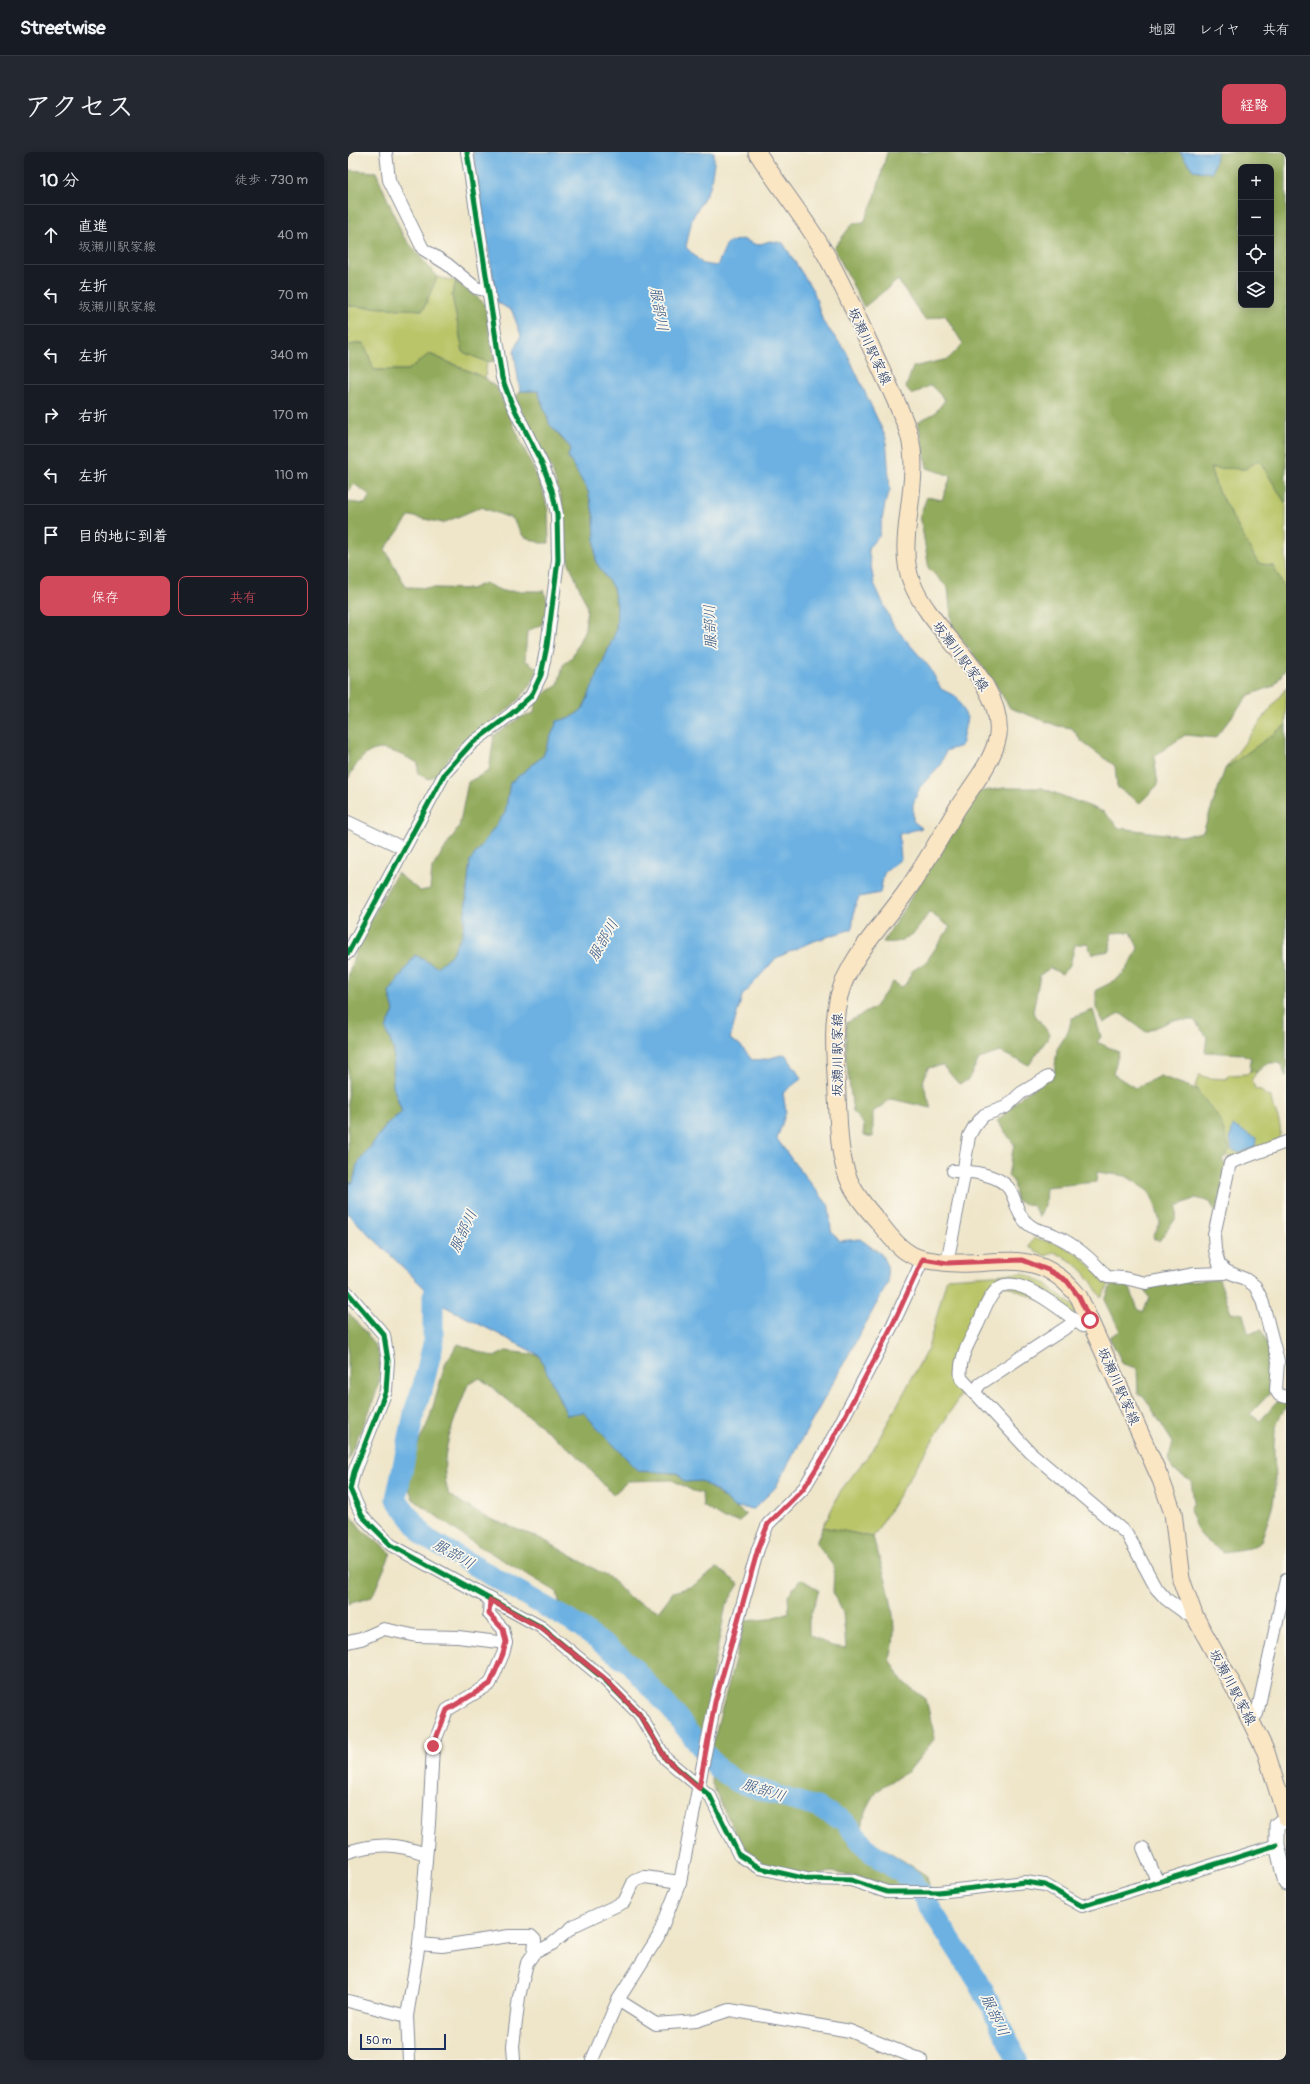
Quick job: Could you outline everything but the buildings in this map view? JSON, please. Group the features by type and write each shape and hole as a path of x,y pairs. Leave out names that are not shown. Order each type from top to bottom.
{"main road":[{"name":"坂瀬川駅家線","path":"757,152 824,251 867,337 900,410 909,436 914,467 905,552 912,586 926,610 989,690 998,723 996,746 989,760 973,783 908,890 858,957 844,983 835,1016 834,1040 840,1143 849,1182 860,1199 893,1239 908,1253 923,1259 947,1263 1022,1260 1048,1270 1067,1281 1079,1297 1083,1320 1173,1513 1182,1579 1194,1615 1266,1752 1286,1818"}],"street":[{"path":"386,152 389,180 423,249 447,264 476,288 489,291"},
{"path":"348,953 403,848 445,773 471,744 511,714 531,696 541,675 547,646 558,560 557,514 552,490 543,466 511,402 502,378 467,152"},
{"path":"348,822 403,848"},
{"path":"947,1263 966,1171 964,1168 969,1136 984,1115 1006,1107 1021,1093 1048,1077"},
{"path":"1286,1142 1230,1163 1214,1235 1219,1264 1226,1271 1245,1279 1255,1286 1262,1300 1278,1361 1276,1390 1279,1395 1286,1397"},
{"path":"953,1171 966,1171 991,1177 1002,1183 1010,1189 1016,1207 1023,1218 1034,1228 1066,1241 1091,1258 1107,1277 1124,1278 1146,1283 1195,1274 1224,1273 1226,1271"},
{"path":"592,2060 618,2000 658,1937 680,1882 703,1772 715,1702 758,1549 768,1524 804,1488 824,1456 893,1324 923,1259"},
{"path":"974,1393 980,1384 1083,1320 1026,1288 1010,1284 1000,1287 991,1296 962,1358 960,1369 961,1378 974,1393 1030,1452 1127,1534 1156,1588 1187,1614 1194,1615"},
{"path":"348,1293 384,1335 388,1361 386,1391 354,1472 350,1489 362,1516 391,1545 541,1628 604,1678 639,1714 666,1759 710,1796 739,1855 760,1868 807,1879 851,1880 887,1892 898,1893 939,1892 1025,1882 1044,1885 1082,1906 1277,1845"},
{"path":"1250,1720 1257,1714 1286,1580"},
{"path":"409,2060 407,2016 418,1944 433,1746 447,1710 490,1684 506,1642 503,1629 489,1614 490,1600"},
{"path":"348,1642 361,1639 384,1629 417,1636 458,1637 506,1642"},
{"path":"1286,1818 1278,1825 1277,1845 1286,1883"},
{"path":"348,1852 380,1844 404,1846 426,1854"},
{"path":"1143,1848 1158,1883"},
{"path":"514,2060 513,2046 519,1997 527,1963 534,1953 552,1944 575,1925 624,1902 634,1881 644,1876 680,1882"},
{"path":"418,1944 442,1946 509,1936 531,1936 535,1940 534,1953"},
{"path":"618,2000 656,2024 696,2021 730,2010 850,2030 920,2060"},
{"path":"348,2001 407,2016"}],"green space":[{"path":"887,152 1180,152 1193,170 1212,173 1217,152 1286,152 1286,504 1259,460 1245,469 1210,468 1218,491 1258,563 1273,566 1286,591 1286,668 1274,686 1249,695 1215,738 1185,735 1154,756 1158,785 1140,803 1117,787 1115,766 1082,742 1072,728 1058,726 1010,708 992,679 952,627 948,588 929,569 920,515 927,497 942,500 951,476 927,468 918,422 935,413 945,400 931,385 912,395 906,387 913,367 948,359 963,344 945,315 925,320 898,280 864,307 834,248 853,223 864,222 875,197"},
{"path":"348,170 376,172 403,236 437,277 423,310 348,306"},
{"path":"437,277 456,281 452,295 463,352 487,362 485,378 430,354 408,370 374,370 364,343 348,345 348,306 423,310"},
{"path":"456,281 484,303 495,361 487,362 463,352 452,295"},
{"path":"364,343 374,370 408,370 429,354 485,378 497,388 543,491 548,511 549,543 540,543 523,536 513,519 481,507 443,523 410,516 385,549 406,587 471,589 485,583 502,591 544,591 548,603 545,623 527,631 525,660 538,669 529,686 517,701 503,714 461,743 438,772 429,779 418,774 418,763 395,752 377,750 370,752 362,758 355,766 348,779 348,502 365,504 370,495 354,484 348,492 348,345"},
{"path":"520,391 538,391 544,409 554,429 571,448 568,457 588,491 594,517 596,562 613,588 617,606 616,631 583,709 571,718 557,722 543,756 510,783 505,813 470,861 463,933 451,955 437,968 415,955 389,993 394,1011 386,1029 394,1051 393,1086 402,1112 388,1123 357,1165 353,1183 348,1183 348,978 356,950 397,873 420,891 430,889 432,868 459,827 468,782 489,771 494,736 521,717 534,713 536,699 558,685 563,665 572,657 585,629 587,606 569,563 561,499 552,470 515,399"},
{"path":"1259,460 1286,504 1286,591 1273,566 1258,564 1218,491 1210,467 1244,469"},
{"path":"1286,688 1286,725 1225,769"},
{"path":"1286,725 1286,1077 1280,1063 1267,1063 1257,1072 1250,1071 1251,1058 1242,1054 1205,1052 1207,1037 1194,1020 1173,1020 1146,1032 1120,1013 1104,1023 1096,1008 1096,990 1118,978 1126,970 1138,948 1131,932 1111,933 1110,951 1092,954 1087,943 1075,945 1070,965 1062,974 1050,968 1040,975 1033,1012 1050,1035 1029,1065 1000,1052 979,1059 968,1080 959,1084 942,1065 928,1068 923,1082 931,1108 891,1099 873,1112 873,1137 863,1135 864,1125 853,1112 846,1057 846,1023 874,1008 893,982 902,987 907,982 912,971 926,962 950,927 929,912 911,936 899,941 883,942 977,792 1004,788 1042,788 1104,812 1119,828 1181,836 1203,832 1225,769"},
{"path":"1093,1010 1101,1037 1097,1042 1119,1052 1113,1074 1135,1088 1160,1076 1196,1089 1220,1119 1230,1150 1222,1160 1227,1166 1216,1213 1210,1202 1196,1198 1177,1206 1176,1218 1159,1241 1153,1238 1160,1223 1155,1204 1149,1191 1126,1176 1097,1172 1096,1182 1046,1187 1045,1205 1039,1217 1033,1206 1016,1201 1013,1181 1008,1176 1014,1144 997,1121 1022,1096 1054,1075 1057,1049 1068,1032 1072,1018"},
{"path":"1250,1071 1257,1072 1252,1079 1255,1089 1261,1090 1265,1095 1271,1097 1280,1123 1280,1134 1278,1140 1236,1157 1225,1156 1229,1149 1195,1086 1199,1075 1209,1078 1227,1079 1228,1075 1247,1074"},
{"path":"1034,1238 1059,1244 1078,1254 1109,1284 1101,1298 1092,1282 1082,1270 1070,1260 1054,1252 1046,1256 1029,1247"},
{"path":"1023,1273 1045,1283 1078,1310 1074,1315 998,1282 984,1295 956,1354 953,1377 963,1391 873,1537 823,1527 841,1490 874,1448 928,1348 947,1278"},
{"path":"1114,1278 1127,1281 1138,1309 1143,1312 1149,1298 1145,1290 1173,1283 1219,1279 1231,1312 1243,1314 1248,1333 1262,1330 1274,1364 1272,1391 1250,1414 1260,1421 1278,1401 1286,1404 1286,1408 1276,1427 1274,1438 1275,1487 1272,1509 1261,1542 1250,1548 1223,1552 1205,1539 1198,1531 1190,1509 1194,1502 1191,1481 1173,1470 1168,1459 1173,1443 1145,1398 1138,1394 1137,1368 1123,1364 1109,1337 1120,1331 1105,1300"},
{"path":"348,1312 376,1348 380,1361 380,1376 372,1405 348,1461"},
{"path":"458,1344 494,1357 506,1351 539,1355 567,1415 583,1411 638,1471 678,1473 684,1482 701,1481 746,1515 739,1521 724,1519 703,1506 702,1493 693,1491 672,1480 628,1481 613,1495 576,1454 480,1378 468,1384 453,1425 446,1452 446,1481 449,1495 485,1517 542,1539 612,1579 629,1598 659,1611 673,1592 693,1586 717,1568 739,1584 726,1605 711,1681 703,1740 673,1701 636,1663 561,1610 557,1592 469,1540 413,1499 404,1475 429,1420 446,1362"},
{"path":"348,1511 361,1529 391,1553 372,1597 348,1604"},
{"path":"823,1527 873,1537 893,1613 893,1644 890,1659 903,1682 926,1699 935,1738 909,1771 877,1790 862,1820 863,1835 927,1876 929,1885 897,1888 864,1878 831,1872 814,1876 770,1867 750,1855 735,1832 711,1782 713,1743 745,1621 769,1619 789,1612 788,1595 801,1579 819,1590 809,1620 809,1635 832,1646 846,1648 843,1613 833,1592 834,1567 816,1543"}],"water":[{"path":"473,152 714,152 714,163 710,187 692,219 686,247 703,264 717,266 727,243 742,239 757,245 770,241 783,243 814,292 823,322 846,351 886,438 890,490 885,504 879,536 868,548 874,583 893,625 930,668 941,689 957,697 967,718 961,746 946,751 940,765 920,787 913,804 913,821 922,828 899,834 901,859 884,873 880,893 859,897 855,906 852,929 811,942 776,958 742,996 730,1039 740,1045 752,1060 767,1059 785,1054 802,1078 783,1093 786,1112 777,1139 829,1206 831,1230 839,1241 860,1239 881,1254 887,1266 888,1283 775,1488 754,1509 734,1507 719,1493 701,1481 684,1482 678,1473 638,1471 583,1412 567,1415 539,1355 442,1305 348,1214 348,1183 353,1183 357,1165 388,1123 402,1112 393,1086 394,1051 386,1029 394,1011 389,993 415,955 437,967 451,955 463,933 470,861 505,813 510,783 543,756 557,721 571,718 583,709 616,631 617,606 613,588 596,562 594,517 588,491 568,457 571,448 550,425 538,391 520,391 514,352 521,335 512,311 497,302"},
{"path":"1180,152 1217,152 1212,173 1193,170"},
{"path":"1233,1126 1256,1138 1255,1147 1240,1153 1232,1150 1230,1139"}],"waterway":[{"name":"服部川","path":"445,1270 433,1296 433,1344 423,1386 415,1409 396,1499 426,1538 574,1623 629,1663 674,1713 717,1768 737,1782 817,1807 844,1821 868,1850 912,1880 982,1988 1017,2060"}],"cycle path":[{"path":"348,953 445,773 471,744 511,714 531,696 541,675 547,646 558,560 557,514 552,490 543,466 511,402 502,378 467,152"},
{"path":"348,1293 384,1335 388,1361 386,1391 354,1472 350,1489 362,1516 391,1545 541,1627 604,1679 639,1714 666,1759 710,1796 739,1855 760,1868 807,1879 851,1880 887,1892 939,1892 1025,1882 1045,1885 1082,1906 1277,1845"}],"route":[{"path":"433,1746 447,1710 490,1684 503,1654 506,1642 503,1629 489,1614 490,1600 541,1628 604,1678 639,1714 666,1759 699,1788 715,1702 758,1549 768,1524 804,1488 824,1456 893,1324 923,1259 947,1263 1022,1260 1048,1270 1067,1281 1079,1297 1090,1320"}]}
